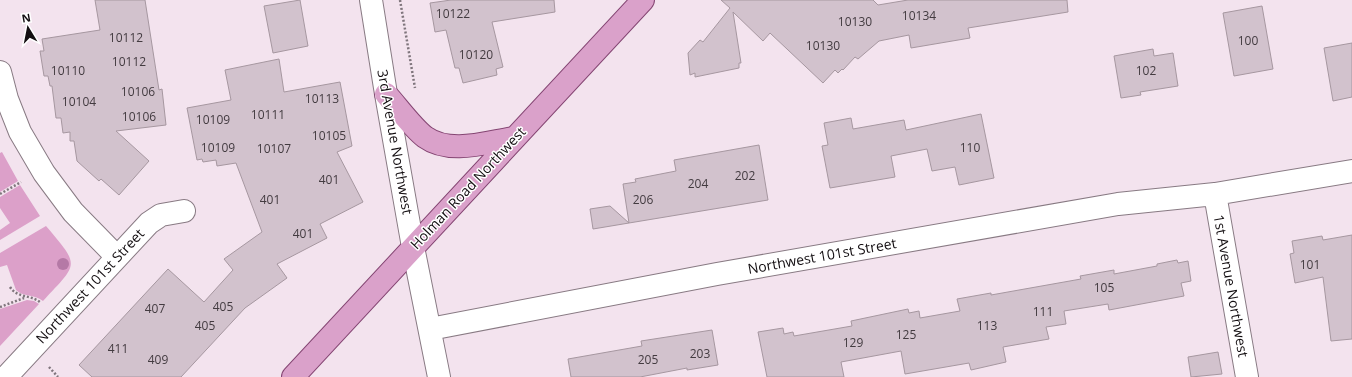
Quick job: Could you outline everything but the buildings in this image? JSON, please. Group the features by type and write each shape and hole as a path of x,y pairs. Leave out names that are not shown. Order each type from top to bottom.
{"main road":[{"name":"Holman Road Northwest","path":"293,377 643,0"},
{"path":"386,94 425,136 436,142 460,146 514,138"}],"street":[{"name":"3rd Avenue Northwest","path":"371,0 413,247 439,377"},
{"path":"0,72 7,99 20,132 44,173 73,212 117,257"},
{"name":"Northwest 101st Street","path":"430,329 717,274 1118,204 1215,194 1352,171"},
{"name":"1st Avenue Northwest","path":"1215,194 1247,377"},
{"name":"Northwest 101st Street","path":"6,377 148,223 161,215 184,211"}],"path":[{"path":"400,0 415,91"},
{"path":"0,194 21,181"},
{"path":"10,287 13,292 34,298 42,304"},
{"path":"0,307 27,297"},
{"path":"47,365 58,377"}],"shaded area":[{"path":"2,152 18,181 0,192 0,153"},
{"path":"20,185 40,216 0,240 0,230 10,223 0,208 0,197"},
{"path":"46,226 65,250 70,258 71,265 69,271 63,279 43,301 36,297 22,294 16,290 7,265 0,267 0,253"},
{"path":"27,300 34,301 39,304 0,346 0,309"}]}
